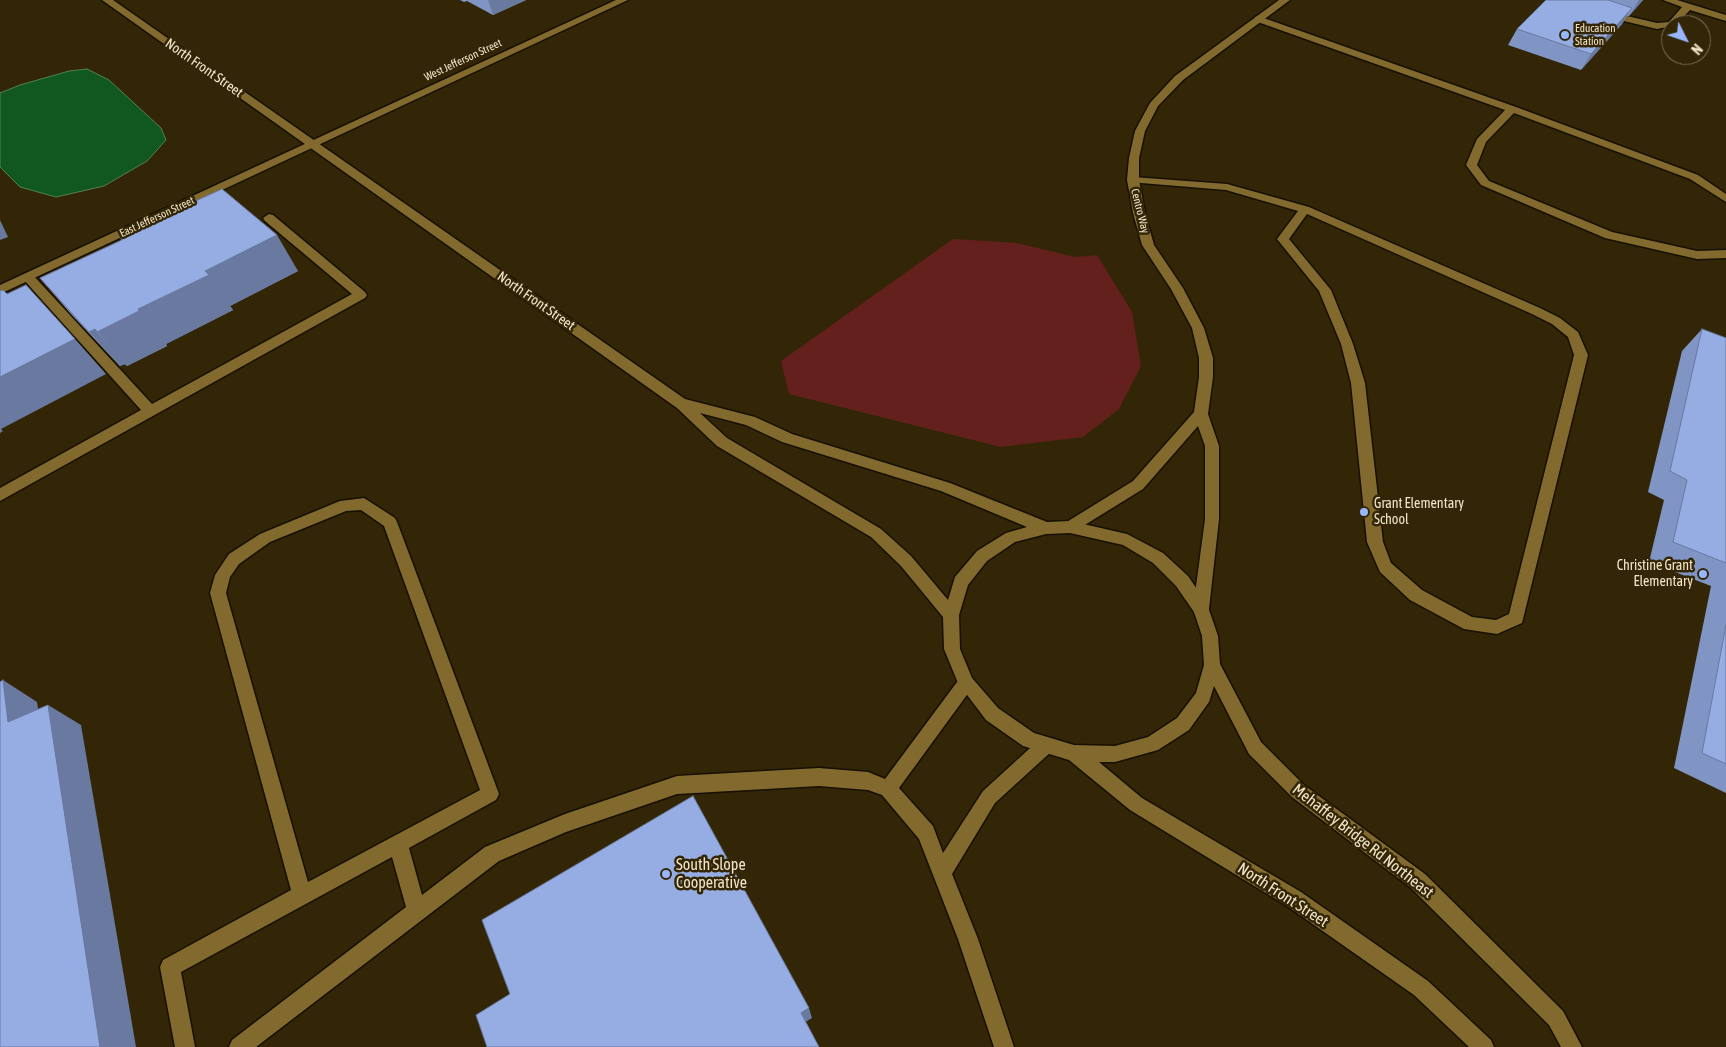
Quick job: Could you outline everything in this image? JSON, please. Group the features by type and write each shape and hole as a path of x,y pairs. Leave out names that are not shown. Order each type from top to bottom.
{"main road":[{"name":"North Front Street","path":"107,0 682,404 722,442 876,533 906,561 951,615"},
{"name":"West Jefferson Street","path":"314,144 623,0"},
{"name":"Centro Way","path":"1201,609 1212,519 1212,446 1201,414 1206,378 1206,358 1198,328 1177,288 1148,245 1138,213 1132,180 1134,158 1140,132 1154,105 1178,78 1285,0"},
{"path":"1668,0 1726,18"},
{"path":"1600,12 1656,26 1672,24 1688,6"},
{"path":"1258,19 1512,109 1694,177 1726,199"},
{"path":"1512,109 1481,141 1471,165 1485,183 1609,235 1697,255 1726,254"},
{"name":"East Jefferson Street","path":"0,290 314,144"},
{"path":"1132,180 1227,188 1306,210 1536,311 1556,321 1574,335 1581,355 1516,618 1497,627 1470,624 1416,595 1384,567 1374,542 1358,383 1347,344 1325,290 1283,238 1306,210"},
{"path":"0,495 360,295 270,218"},
{"path":"28,277 151,412"},
{"path":"682,404 750,421 787,438 945,487 1046,528"},
{"path":"1070,527 1138,485 1201,414"},
{"path":"185,1047 170,967 490,794 390,522 364,504 344,505 265,538 234,559 223,576 218,593 302,895"},
{"path":"1070,527 1127,540 1158,558 1182,580 1201,609 1210,636 1212,665 1202,697 1183,724 1152,744 1116,754 1074,753 1030,740 992,714 966,683 952,648 951,615 961,582 982,556 1011,537 1046,528 1070,527"},
{"name":"Mehaffey Bridge Rd Northeast","path":"1212,665 1255,748 1298,791 1418,881 1556,1018 1572,1047"},
{"path":"888,788 966,683"},
{"path":"942,873 988,796 1046,745"},
{"name":"North Front Street","path":"1074,753 1136,804 1294,900 1421,988 1484,1047"},
{"path":"239,1047 492,854 565,823 677,785 819,778 868,781 888,788 926,833 968,939 1004,1047"},
{"path":"398,844 417,912"}],"shaded area":[{"path":"87,69 109,80 161,128 166,140 147,161 104,186 56,197 20,187 0,167 0,93 20,85 69,71"},
{"path":"953,239 1017,243 1075,257 1097,255 1132,312 1141,366 1119,409 1083,437 1001,447 789,394 781,361"}],"building":[{"name":"Education Station","path":"1546,0 1608,0 1632,8 1591,54 1517,29"},
{"path":"222,189 277,235 205,271 209,275 138,309 139,311 97,332 95,329 89,332 40,278 122,240 119,236"},
{"path":"26,285 75,339 0,377 0,291 3,290 7,294"},
{"path":"1702,329 1726,338 1726,563 1673,542 1687,480 1670,471"},
{"path":"1726,625 1726,764 1702,753"},
{"path":"3,680 8,722 48,705 100,1047 0,1047 0,682"},
{"name":"South Slope Cooperative","path":"693,796 809,1008 801,1013 819,1047 487,1047 476,1015 510,994 482,920"}],"place":[{"name":"Education Station","path":"1565,35"},
{"name":"Grant Elementary School","path":"1364,512"},
{"name":"Christine Grant Elementary","path":"1703,574"},
{"name":"South Slope Cooperative","path":"666,874"}]}
